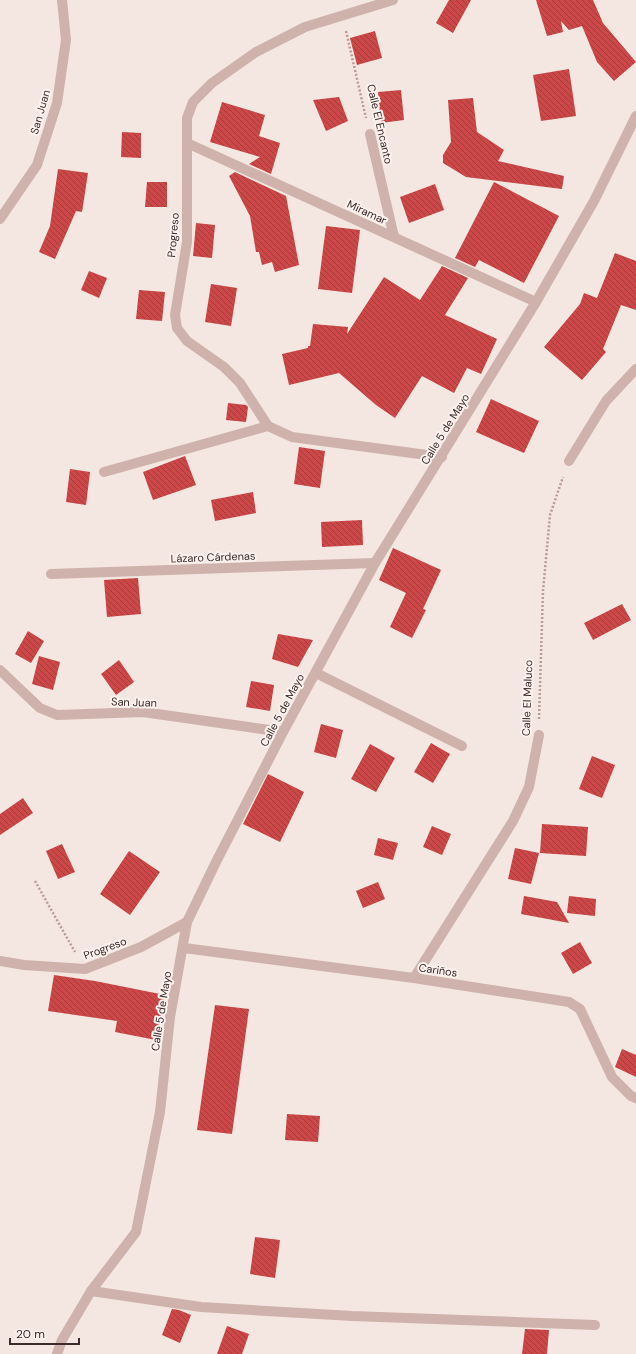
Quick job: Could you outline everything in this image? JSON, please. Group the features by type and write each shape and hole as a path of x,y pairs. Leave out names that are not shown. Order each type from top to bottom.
{"street":[{"name":"San Juan","path":"0,219 37,165 57,103 66,40 62,0"},
{"name":"Progreso","path":"268,426 240,383 224,366 187,340 177,328 175,314 187,242 187,118 193,102 212,83 256,52 305,27 393,0"},
{"name":"Calle 5 de Mayo","path":"57,1354 62,1340 91,1291 136,1232 160,1112 170,1017 184,948 187,922 283,732 375,563 442,457 536,302 594,201 636,116"},
{"name":"Calle El Encanto","path":"370,134 394,237"},
{"name":"Miramar","path":"187,142 536,302"},
{"path":"569,461 606,401 636,369"},
{"path":"104,472 268,426 292,437 442,457"},
{"name":"Lázaro Cárdenas","path":"51,574 375,563"},
{"name":"San Juan","path":"0,670 40,708 57,715 143,712 283,732"},
{"path":"316,673 462,746"},
{"name":"Calle El Maluco","path":"414,978 513,821 530,787 539,735"},
{"name":"Progreso","path":"0,961 24,965 85,969 141,947 187,922"},
{"name":"Cariños","path":"184,948 414,978 569,1002 580,1009 612,1077 631,1096 636,1098"},
{"path":"91,1291 201,1307 352,1316 595,1325"}],"path":[{"name":"Calle El Encanto","path":"342,16 370,134"},
{"name":"Calle El Maluco","path":"539,735 540,655 550,516 569,461"},
{"path":"35,881 85,969"}],"building":[{"path":"449,0 471,0 453,33 436,23"},
{"path":"536,0 593,0 603,23 636,62 614,81 597,62 582,26 569,30 561,21 563,32 547,36"},
{"path":"375,31 382,58 357,65 350,38"},
{"path":"569,69 576,116 541,121 533,75"},
{"path":"401,90 404,120 381,123 378,92"},
{"path":"339,97 348,121 326,131 313,100"},
{"path":"473,98 477,132 504,150 498,161 564,176 562,189 466,177 443,163 443,155 451,142 448,100"},
{"path":"222,102 265,115 259,136 280,143 271,174 249,164 260,157 210,142"},
{"path":"122,132 141,133 141,158 121,157"},
{"path":"58,169 88,173 82,212 76,211 55,259 39,252 50,226"},
{"path":"235,172 286,196 299,265 275,272 272,262 262,265 259,252 256,252 250,216 229,176"},
{"path":"147,182 167,182 167,207 145,207"},
{"path":"494,182 559,216 524,283 479,260 475,267 455,258"},
{"path":"435,184 444,210 409,223 400,197"},
{"path":"196,223 215,225 212,258 193,256"},
{"path":"326,226 360,230 352,293 318,289"},
{"path":"615,253 636,261 636,310 621,305 603,349 606,352 582,380 544,347 580,304 584,293 597,298"},
{"path":"442,266 468,278 445,315 497,339 481,374 467,368 454,393 422,376 395,418 376,405 339,373 289,385 282,354 308,348 308,346 310,346 313,324 348,327 347,334 384,277 420,300"},
{"path":"89,271 107,278 99,298 81,290"},
{"path":"211,284 237,288 231,326 205,322"},
{"path":"139,290 165,292 162,321 136,319"},
{"path":"491,399 539,421 524,453 476,432"},
{"path":"228,403 246,405 248,407 246,422 226,420"},
{"path":"299,447 325,451 320,488 294,484"},
{"path":"185,456 196,485 153,500 143,472"},
{"path":"70,469 90,472 86,505 66,502"},
{"path":"253,492 256,513 215,521 211,500"},
{"path":"362,520 363,545 322,547 321,522"},
{"path":"393,548 441,570 423,609 426,610 412,638 390,627 406,593 379,580"},
{"path":"138,578 141,614 107,617 104,580"},
{"path":"622,604 631,620 593,640 584,623"},
{"path":"28,631 44,641 31,663 15,654"},
{"path":"278,634 313,640 298,667 272,659"},
{"path":"39,656 60,662 53,690 32,684"},
{"path":"119,660 134,682 116,695 101,674"},
{"path":"251,681 274,685 270,711 246,707"},
{"path":"321,724 343,730 336,758 314,752"},
{"path":"431,743 450,754 433,783 414,772"},
{"path":"370,744 395,758 376,792 351,779"},
{"path":"592,756 615,765 602,798 579,789"},
{"path":"268,774 304,792 280,842 243,824"},
{"path":"23,798 33,813 0,835 0,814"},
{"path":"542,824 588,827 586,856 540,853"},
{"path":"432,826 451,834 442,855 423,847"},
{"path":"378,838 398,843 393,860 374,855"},
{"path":"62,844 75,872 58,879 46,851"},
{"path":"515,848 539,853 531,884 508,879"},
{"path":"129,851 160,872 130,915 100,894"},
{"path":"378,882 385,899 363,908 356,891"},
{"path":"524,896 557,902 569,923 521,914"},
{"path":"569,896 596,899 595,916 567,913"},
{"path":"580,942 592,963 573,974 561,953"},
{"path":"54,975 95,981 165,995 156,1040 115,1032 117,1021 48,1011"},
{"path":"215,1005 249,1009 232,1134 197,1130"},
{"path":"622,1049 636,1055 636,1077 615,1067"},
{"path":"287,1114 320,1116 318,1142 285,1140"},
{"path":"255,1237 280,1240 275,1278 250,1274"},
{"path":"172,1309 191,1315 180,1343 162,1335"},
{"path":"227,1326 249,1334 242,1354 217,1354"},
{"path":"525,1329 549,1330 547,1354 522,1354"}]}
